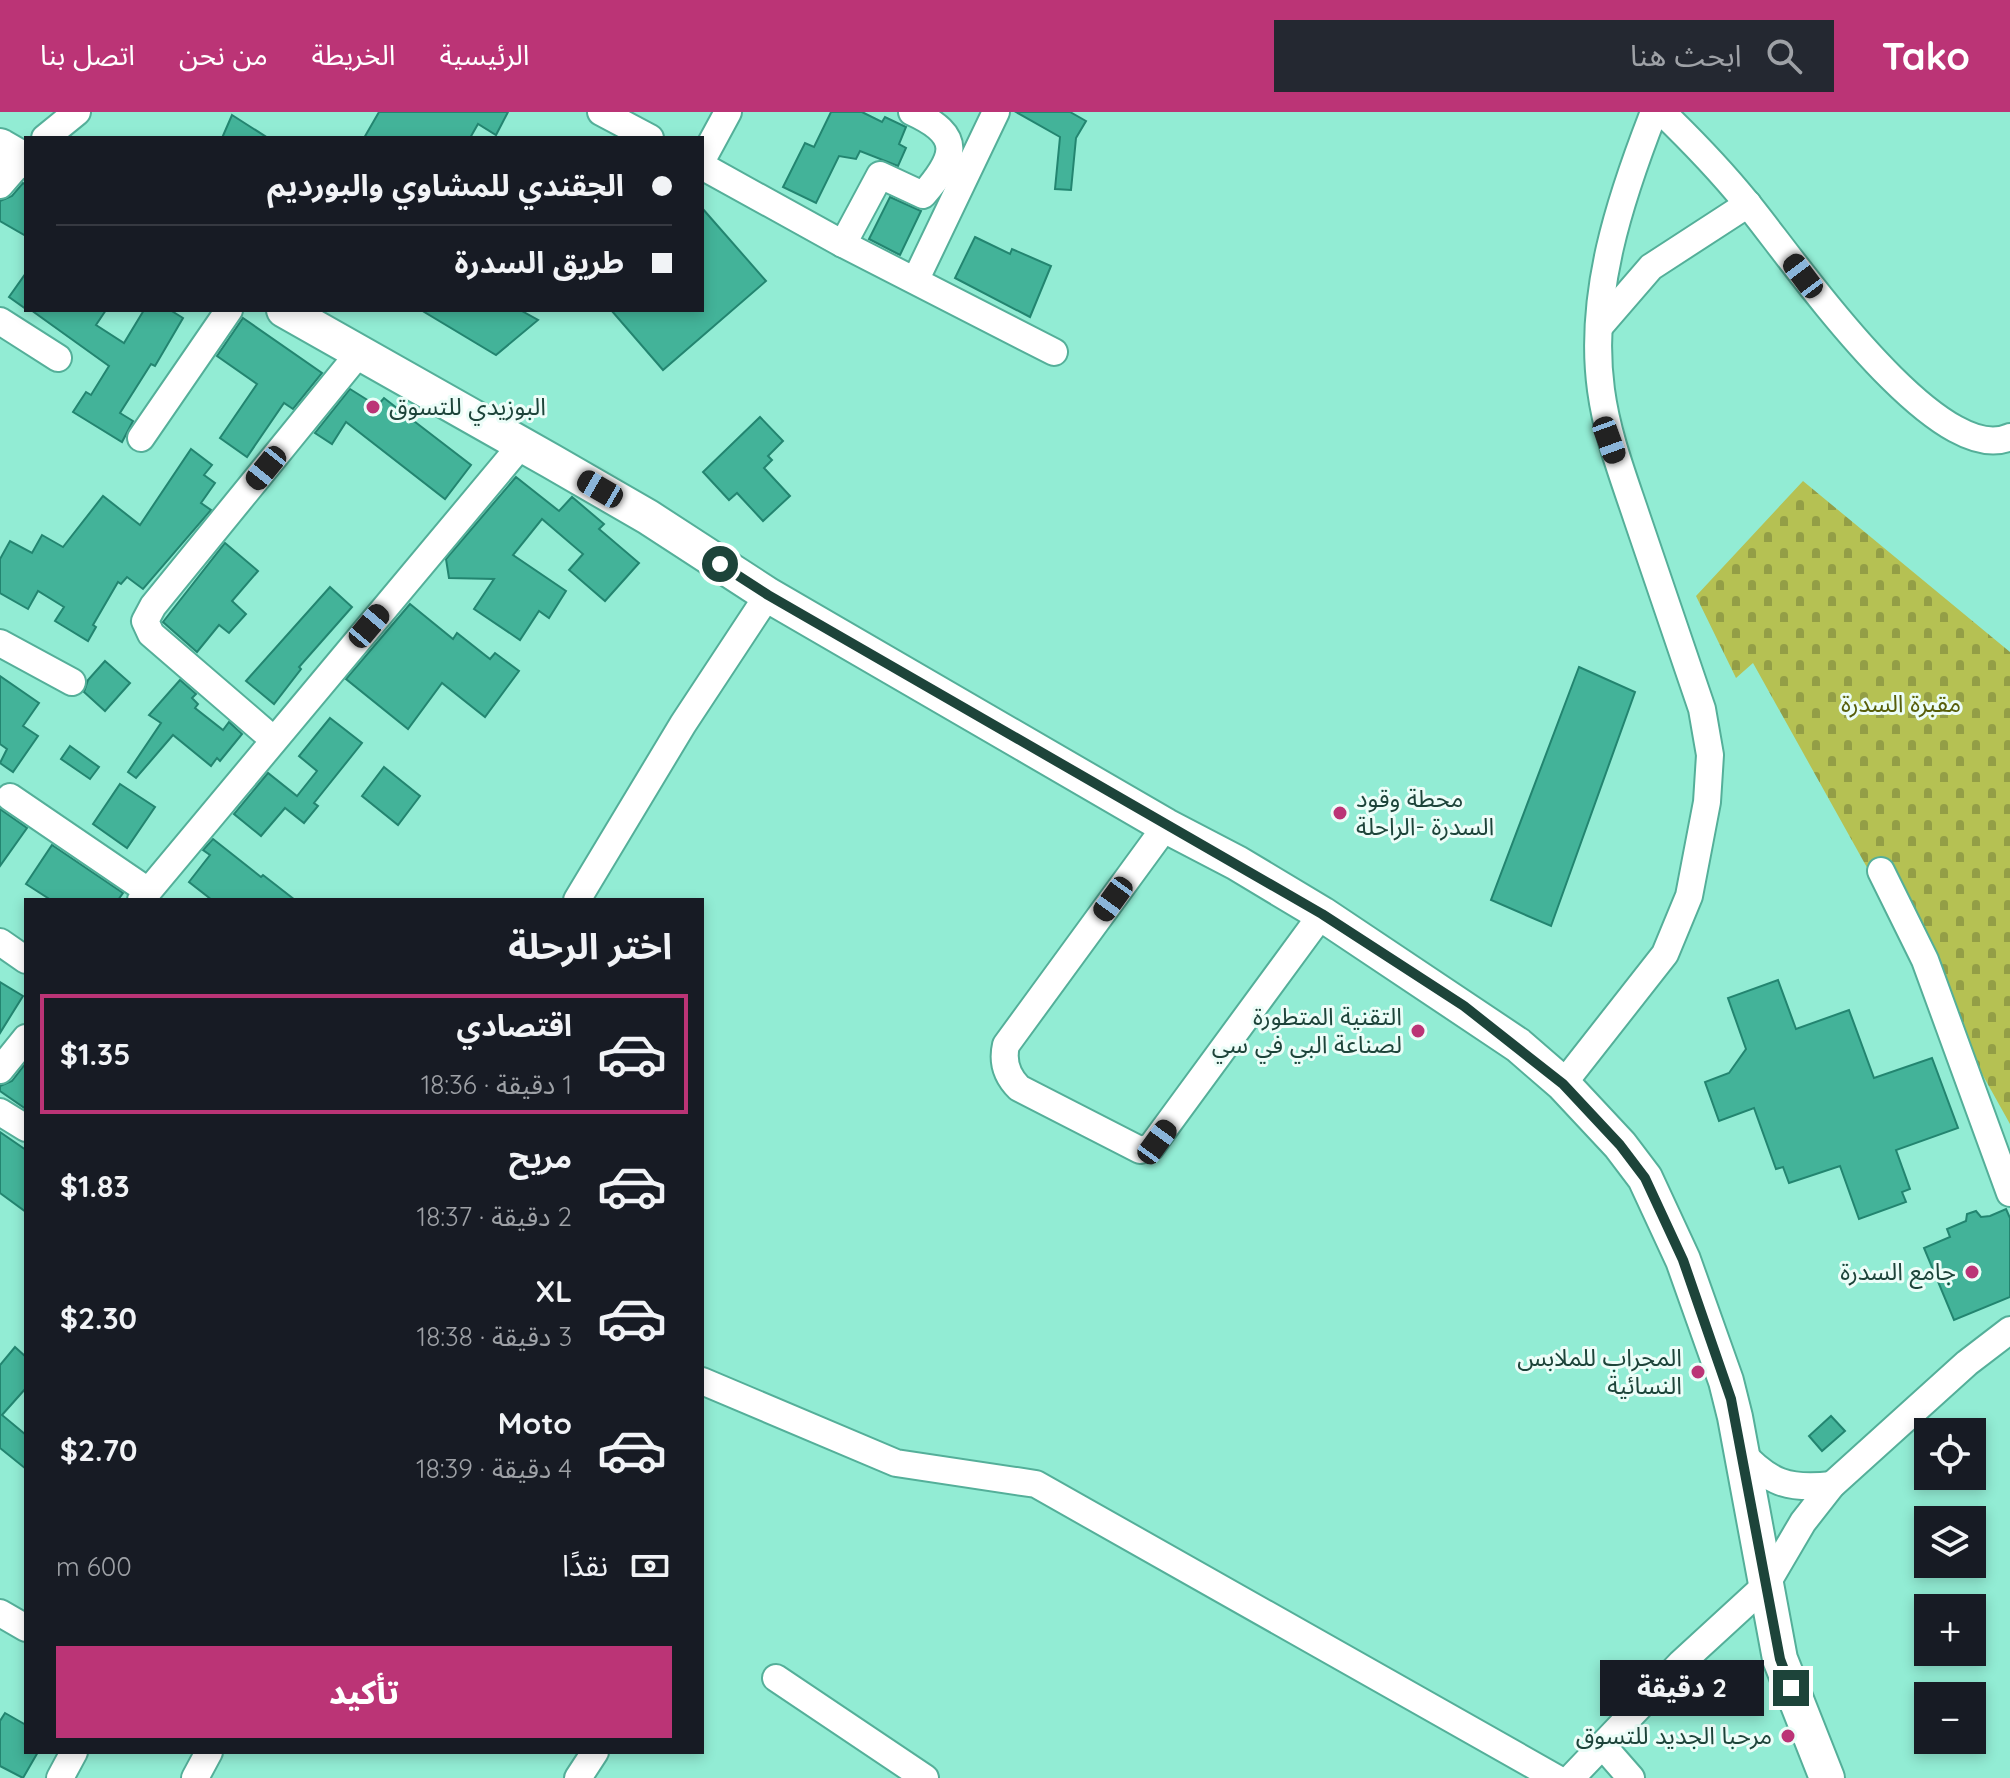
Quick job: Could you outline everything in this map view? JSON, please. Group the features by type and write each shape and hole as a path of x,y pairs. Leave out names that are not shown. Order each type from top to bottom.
{"main road":[{"path":"288,312 648,517 768,595 1322,914 1464,1006 1563,1084 1637,1167 1666,1221 1726,1381 1780,1659 1827,1778"}],"street":[{"path":"45,136 77,112"},
{"path":"601,112 646,136"},
{"path":"704,156 728,112"},
{"path":"843,244 880,175 923,195 943,174 950,159 949,141 936,123 912,112"},
{"path":"916,279 996,112"},
{"path":"1563,1084 1665,954 1689,896 1707,802 1710,755 1702,709 1609,440 1600,387 1600,326 1605,270 1623,191 1654,112"},
{"path":"1662,112 1748,204 1821,300 1907,394 1945,423 1972,437 1997,442 2010,437"},
{"path":"0,185 24,152"},
{"path":"704,167 843,244 1054,352"},
{"path":"1600,326 1651,267 1748,204"},
{"path":"141,438 228,312"},
{"path":"0,321 58,358"},
{"path":"274,740 151,634 145,621 153,606 360,352"},
{"path":"10,797 144,896 522,444"},
{"path":"578,898 683,724 768,595"},
{"path":"0,643 72,682"},
{"path":"1166,826 1006,1045 1004,1057 1007,1073 1019,1088 1140,1150 1151,1147 1322,914"},
{"path":"1881,871 1925,960 2010,1193"},
{"path":"0,942 24,959"},
{"path":"0,1070 24,1040"},
{"path":"0,1112 24,1127"},
{"path":"1571,1778 1692,1653 1766,1585 1803,1522 1832,1485 1967,1363 2010,1330"},
{"path":"704,1382 896,1463 1036,1484 1556,1778"},
{"path":"1739,1450 1758,1471 1779,1483 1803,1488 1832,1485"},
{"path":"0,1613 24,1627"},
{"path":"776,1678 925,1778"},
{"path":"1603,1746 1631,1778"},
{"path":"60,1778 73,1754"},
{"path":"195,1778 208,1754"},
{"path":"578,1778 594,1754"}],"green space":[{"name":"مقبرة السدرة","path":"1803,481 2010,652 2010,1124 1753,663 1736,678 1696,596"}],"building":[{"path":"379,112 508,112 496,135 478,124 471,136 365,136"},
{"path":"831,112 862,112 882,122 885,117 906,127 899,144 906,148 898,166 860,151 856,159 839,156 816,203 783,187 805,143 814,147"},
{"path":"1016,112 1070,112 1086,121 1076,138 1071,190 1055,189 1060,137"},
{"path":"232,115 265,136 223,136"},
{"path":"24,184 24,235 0,221 0,201 12,196"},
{"path":"890,197 921,211 900,255 869,239"},
{"path":"704,210 766,281 663,370 613,312 704,312"},
{"path":"975,237 1010,254 1012,249 1051,266 1030,317 955,278"},
{"path":"24,276 24,308 9,297"},
{"path":"34,312 105,312 96,325 124,343 143,312 173,312 183,318 155,366 151,364 120,413 133,421 122,442 73,412 86,392 91,395 109,366"},
{"path":"424,312 524,312 538,320 496,355"},
{"path":"243,318 322,373 293,409 284,403 247,457 220,438 257,384 217,356"},
{"path":"350,389 377,406 384,398 471,465 445,499 346,422 332,444 315,433"},
{"path":"760,417 783,441 768,456 772,460 764,468 790,496 763,521 737,493 729,500 703,472"},
{"path":"191,449 212,465 204,475 215,483 201,503 211,510 143,589 127,577 121,584 118,582 93,625 96,627 88,641 55,621 64,607 38,591 28,609 0,593 0,559 10,541 32,553 42,535 63,547 103,496 140,525"},
{"path":"516,477 559,511 572,497 604,524 599,529 639,563 605,601 569,570 583,554 542,519 513,555 566,591 549,618 539,611 520,640 474,609 494,579 449,578 446,559"},
{"path":"225,543 258,571 232,601 246,614 229,633 219,625 197,652 163,622"},
{"path":"330,587 352,607 299,667 301,669 274,704 246,681"},
{"path":"410,604 453,639 457,633 490,659 495,653 519,671 485,717 442,683 408,729 346,679"},
{"path":"105,661 130,683 105,711 84,692 88,680"},
{"path":"1579,667 1635,692 1551,926 1491,900"},
{"path":"0,676 39,703 23,726 38,736 13,772 0,763 7,749 0,744"},
{"path":"180,680 196,694 192,698 198,704 195,708 223,730 229,722 242,734 220,761 217,758 211,766 173,735 136,778 128,772 161,723 149,715"},
{"path":"330,718 362,743 314,803 318,806 304,823 285,808 261,836 234,814 268,773 297,796 317,771 299,756"},
{"path":"70,746 99,767 90,779 61,759"},
{"path":"384,767 420,796 398,825 362,796"},
{"path":"120,784 155,807 127,848 93,824"},
{"path":"0,809 27,828 0,866"},
{"path":"213,839 292,898 209,898 189,882 210,855 203,850"},
{"path":"52,845 123,893 119,898 48,898 26,884"},
{"path":"1778,980 1796,1029 1849,1010 1874,1078 1932,1058 1958,1128 1896,1150 1910,1189 1902,1192 1906,1202 1859,1219 1840,1166 1789,1183 1783,1167 1776,1169 1754,1108 1719,1121 1705,1082 1729,1073 1746,1049 1728,998"},
{"path":"0,982 23,996 0,1033"},
{"path":"24,1066 24,1108 0,1091 0,1086 12,1081"},
{"path":"0,1132 24,1149 24,1211 0,1193"},
{"name":"جامع السدرة","path":"2006,1209 2010,1218 2010,1297 1954,1320 1924,1248 1950,1237 1947,1229 1966,1221 1967,1214 1976,1211 1981,1217 1990,1216"},
{"path":"15,1347 24,1355 24,1390 2,1415 24,1433 24,1467 0,1448 0,1365"},
{"path":"1831,1416 1845,1431 1822,1451 1809,1436"},
{"path":"5,1713 24,1724 24,1754 37,1754 23,1778 0,1766 0,1721"}],"place":[{"name":"البوزيدي للتسوق","path":"373,407"},
{"name":"محطة وقود السدرة -الراحلة","path":"1340,813"},
{"name":"التقنية المتطورة لصناعة البي في سي","path":"1418,1031"},
{"name":"جامع السدرة","path":"1972,1272"},
{"name":"المجراب للملابس النسائية","path":"1698,1372"},
{"name":"مرحبا الجديد للتسوق","path":"1788,1736"}],"route":[{"path":"720,564 768,595 1322,914 1464,1006 1518,1045 1563,1084 1620,1145 1645,1178 1683,1260 1726,1381 1780,1659 1791,1688"}]}
